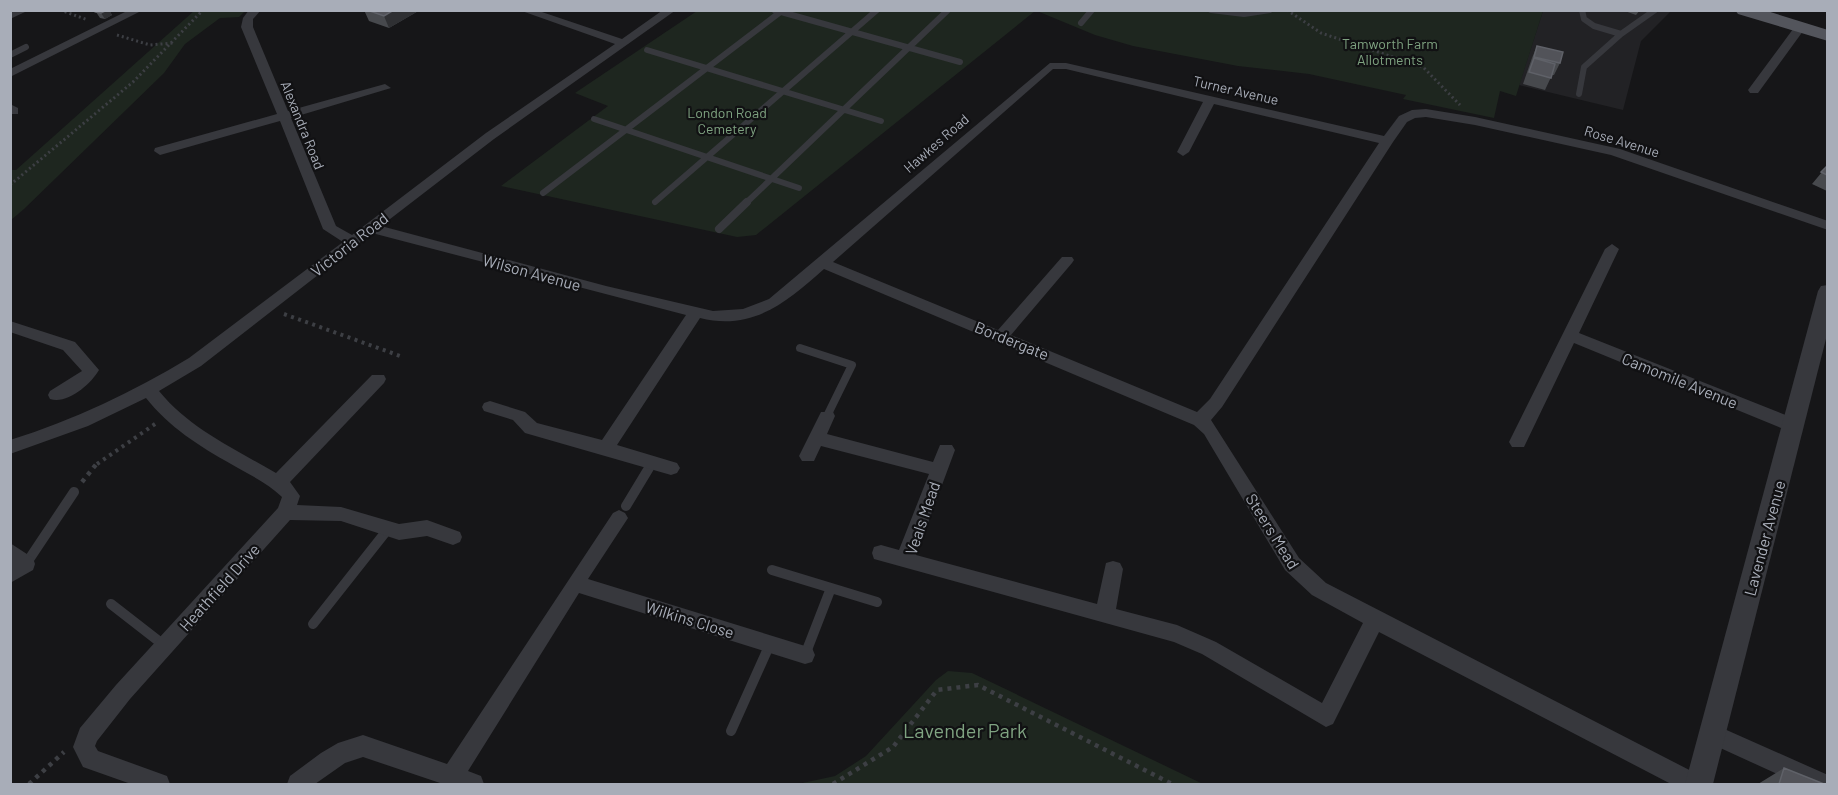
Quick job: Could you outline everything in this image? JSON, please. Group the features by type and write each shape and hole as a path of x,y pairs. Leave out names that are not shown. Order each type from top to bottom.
{"main road":[{"path":"1744,10 1827,36"}],"street":[{"path":"10,16 21,10"},
{"path":"10,74 138,10"},
{"name":"Alexandra Road","path":"256,10 248,18 247,25 330,229 352,241"},
{"path":"524,10 623,43"},
{"name":"Victoria Road","path":"10,447 67,428 149,391 195,362 490,136 671,10"},
{"path":"1754,90 1800,27"},
{"name":"Hawkes Road","path":"822,263 1043,69 1059,65 1077,68"},
{"name":"Turner Avenue","path":"1077,68 1387,141"},
{"path":"160,151 385,87"},
{"path":"1183,152 1210,99"},
{"name":"Rose Avenue","path":"1387,141 1403,119 1412,114 1426,113 1474,121 1615,152 1827,226"},
{"path":"1200,420 1216,403 1387,141"},
{"name":"Wilson Avenue","path":"370,228 606,291 696,312 726,316 760,309 774,303 822,263"},
{"path":"1518,442 1568,335 1612,249"},
{"path":"1000,336 1067,260"},
{"name":"Bordergate","path":"822,263 1200,420"},
{"name":"Lavender Avenue","path":"1699,784 1827,291"},
{"path":"606,448 696,312"},
{"path":"10,326 69,346 91,370 85,379 56,395"},
{"name":"Camomile Avenue","path":"1568,335 1792,425"},
{"path":"278,483 378,379"},
{"path":"149,391 169,414 193,433 278,483 291,496 286,512 341,514 399,532 427,528 453,537"},
{"path":"490,407 519,416 531,428 671,468"},
{"path":"808,456 827,416"},
{"name":"Steers Mead","path":"1200,420 1210,429 1299,573 1319,589 1693,784"},
{"name":"Veals Mead","path":"817,438 939,470 905,560 1176,634 1209,648 1326,717 1375,620"},
{"path":"939,470 946,450"},
{"name":"Heathfield Drive","path":"159,784 90,759 84,747 88,735 286,512"},
{"path":"452,777 622,512"},
{"path":"10,551 18,570"},
{"path":"881,553 905,560"},
{"path":"1105,613 1113,569"},
{"name":"Wilkins Close","path":"575,583 805,655"},
{"path":"1713,734 1823,784"},
{"path":"298,784 342,752 352,747 363,746 473,784"}],"lane":[{"path":"655,202 877,10"},
{"path":"719,230 948,10"},
{"path":"1081,23 1092,10"},
{"path":"1211,10 1244,14 1270,10"},
{"path":"1582,10 1584,19 1594,26 1620,34"},
{"path":"1580,94 1584,67 1620,34 1655,10"},
{"path":"543,193 779,11 960,62"},
{"path":"10,54 26,47"},
{"path":"647,50 881,121"},
{"path":"594,119 799,188"},
{"path":"800,348 852,365 827,416"},
{"path":"622,512 652,463"},
{"path":"18,570 74,492"},
{"path":"313,624 388,529"},
{"path":"772,570 877,602"},
{"path":"805,655 831,588"},
{"path":"111,604 166,646"},
{"path":"731,731 770,644"}],"path":[{"path":"60,10 97,23"},
{"path":"10,185 133,82 203,10"},
{"path":"1287,10 1322,33 1423,67 1474,121"},
{"path":"108,32 150,45 173,43"},
{"path":"266,307 403,357"},
{"path":"74,492 100,460 158,421"},
{"path":"833,784 892,747 937,690 978,685 1172,784"},
{"path":"29,784 64,752"}],"shaded area":[{"path":"1543,11 1671,11 1641,41 1623,110 1519,85"}],"green space":[{"path":"195,10 245,11 239,17 220,18 185,44 164,73 11,220 11,170 16,170"},
{"name":"London Road Cemetery","path":"697,11 1035,11 756,235 737,237 501,186 608,106 575,93"},
{"name":"Tamworth Farm Allotments","path":"1037,11 1543,11 1516,96 1500,91 1494,118 1403,99 1406,95 1309,74 1238,66 1133,46 1095,35"},
{"name":"Lavender Park","path":"948,671 972,673 1203,784 798,784 835,776 866,756 936,680"}],"building":[{"path":"367,10 394,10 384,16"},
{"path":"1537,46 1563,52 1560,63 1534,57"},
{"path":"1534,58 1555,64 1551,78 1529,72"},
{"path":"1827,166 1827,175 1821,172"},
{"path":"1784,768 1824,784 1779,784"}]}
